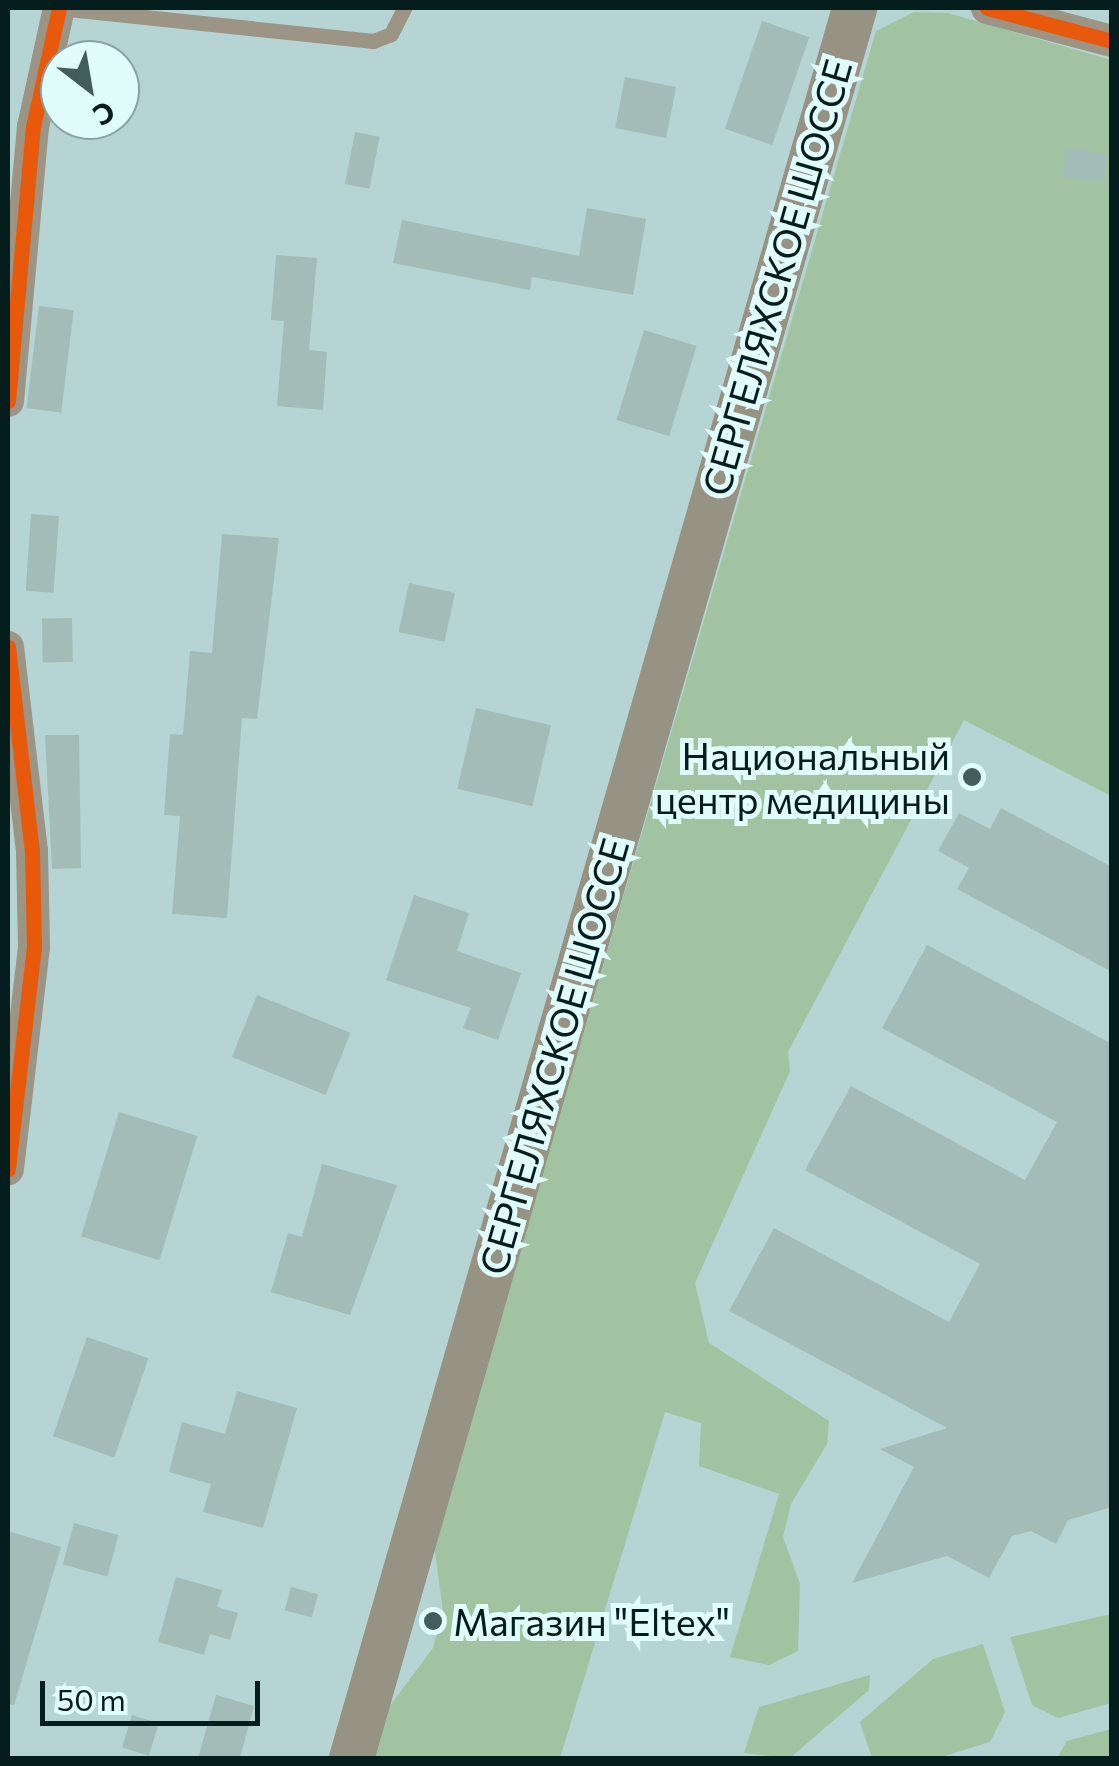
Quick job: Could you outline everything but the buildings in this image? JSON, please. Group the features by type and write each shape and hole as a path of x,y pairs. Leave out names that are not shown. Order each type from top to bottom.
{"main road":[{"name":"СЕРГЕЛЯХСКОЕ ШОССЕ","path":"351,1758 854,8"}],"street":[{"path":"8,401 33,127 59,8"},
{"path":"987,8 1112,41"},
{"path":"8,647 32,851 34,947 8,1169"}],"lane":[{"path":"59,8 373,41 390,34 404,8"}],"green space":[{"path":"914,12 948,13 1111,60 1111,796 964,720 788,1052 790,1071 695,1283 709,1343 829,1421 827,1444 791,1504 783,1537 800,1584 798,1651 769,1665 730,1657 779,1494 699,1466 701,1423 665,1412 560,1758 372,1758 386,1711 433,1648 443,1611 434,1545 876,31"},
{"path":"1111,1614 1111,1703 1058,1718 1032,1705 1010,1637"},
{"path":"983,1644 1005,1712 990,1742 938,1758 872,1758 860,1722 933,1659"},
{"path":"870,1675 869,1690 790,1758 744,1753 759,1707"},
{"path":"1111,1729 1111,1758 1057,1758 1067,1741"}],"cycle path":[{"path":"8,401 33,127 59,8"},
{"path":"987,8 1112,41"},
{"path":"8,647 32,851 34,947 8,1169"}],"place":[{"name":"Национальный центр медицины","path":"972,777"},
{"name":"Магазин \"Eltex\"","path":"433,1621"}]}
